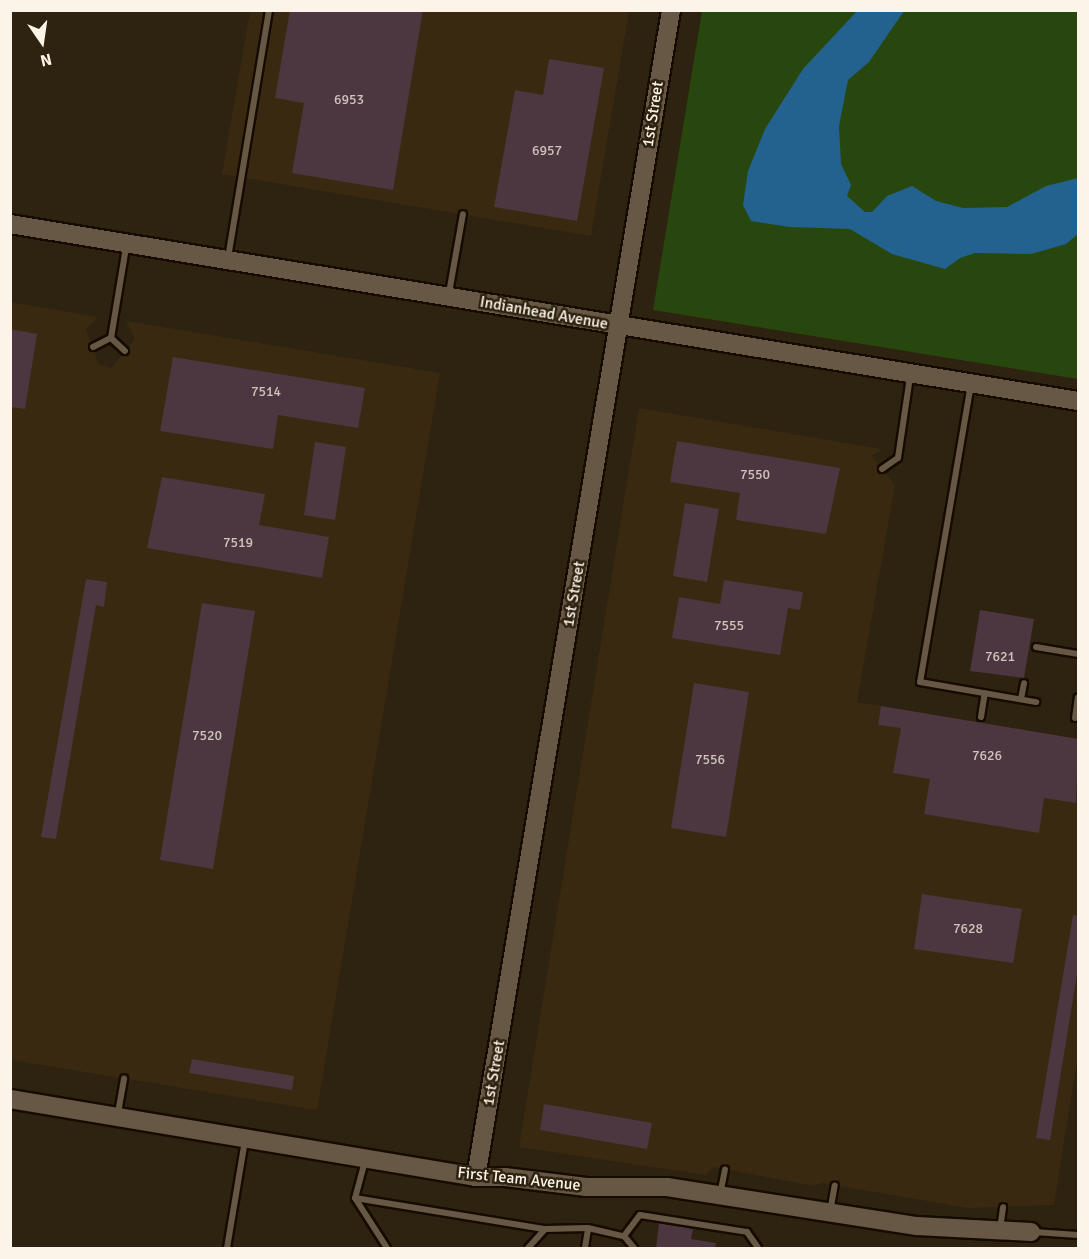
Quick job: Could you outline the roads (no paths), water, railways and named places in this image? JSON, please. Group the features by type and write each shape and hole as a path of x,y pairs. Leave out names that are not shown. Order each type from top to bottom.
{"main road":[{"name":"1st Street","path":"476,1177 671,10"},
{"name":"Indianhead Avenue","path":"10,224 1078,401"},
{"name":"First Team Avenue","path":"10,1099 476,1177 505,1176 586,1187 667,1187 917,1226 1031,1232"}],"lane":[{"path":"227,260 269,10"},
{"path":"449,297 463,214"},
{"path":"111,338 127,243"},
{"path":"93,347 111,338"},
{"path":"111,338 125,351"},
{"path":"882,469 898,458 910,373"},
{"path":"971,383 920,682 1036,702"},
{"path":"1036,647 1078,654"},
{"path":"1021,699 1024,683"},
{"path":"981,717 985,693"},
{"path":"1075,718 1078,697"},
{"path":"118,1117 124,1078"},
{"path":"227,1248 246,1138"},
{"path":"366,1158 355,1198 387,1248"},
{"path":"720,1195 725,1169"},
{"path":"830,1212 835,1185"},
{"path":"355,1198 545,1229 588,1228 624,1236 634,1248"},
{"path":"999,1230 1003,1207"},
{"path":"624,1236 640,1215 747,1232 758,1248"},
{"path":"585,1248 588,1228"},
{"path":"528,1248 545,1229"},
{"path":"1031,1232 1078,1235"}],"water":[{"path":"857,11 904,11 869,62 848,80 839,126 841,164 851,185 847,196 865,212 872,212 887,196 912,186 936,201 963,208 1007,207 1046,186 1078,178 1078,234 1066,244 1031,254 975,253 960,258 945,269 892,254 850,229 790,227 751,221 743,205 748,171 765,129 803,69"}]}
